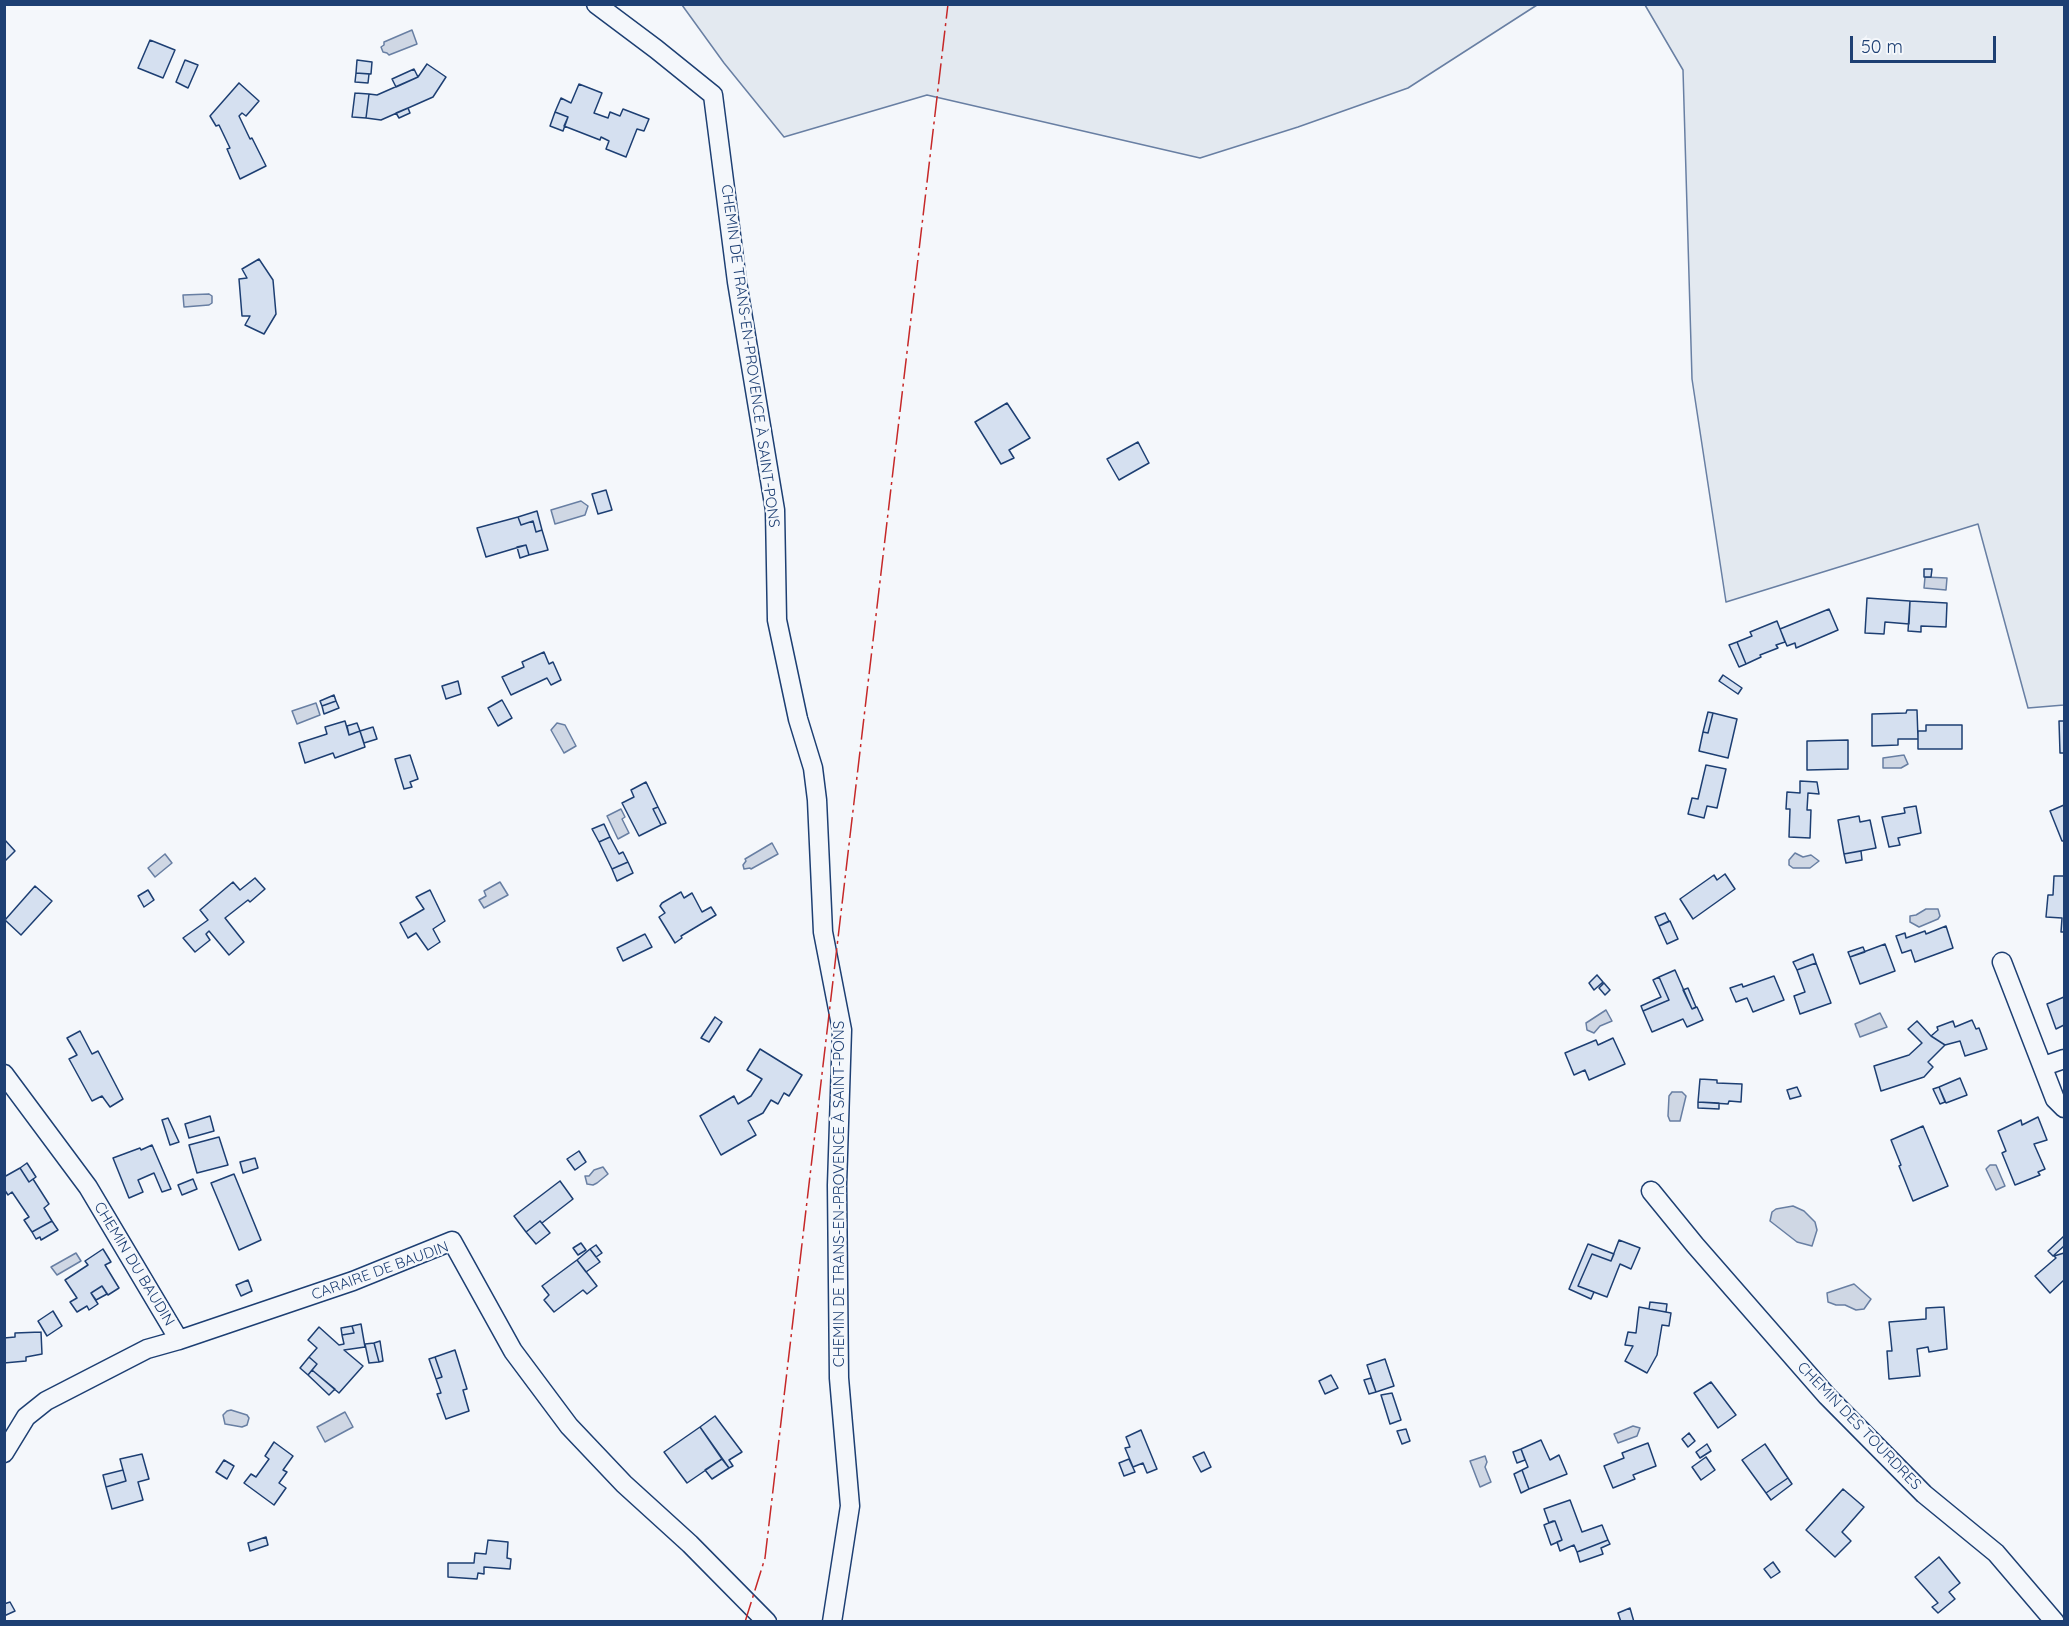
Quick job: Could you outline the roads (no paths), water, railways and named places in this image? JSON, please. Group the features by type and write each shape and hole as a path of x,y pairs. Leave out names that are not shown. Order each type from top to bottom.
{"street":[{"name":"CHEMIN DE TRANS-EN-PROVENCE À SAINT-PONS","path":"596,4 713,95 737,282 775,510 777,620 798,719 813,768 817,800 823,932 842,1030 837,1185 839,1378 850,1506 832,1622"},
{"path":"2002,963 2055,1099 2064,1108"},
{"path":"2044,1066 2064,1059"},
{"name":"CHEMIN DU BAUDIN","path":"4,1074 88,1187 179,1340 147,1349 46,1401 27,1417 4,1453"},
{"name":"CHEMIN DES TOURDRES","path":"1651,1191 1827,1396 1924,1494 1996,1553 2055,1622"},
{"name":"CARAIRE DE BAUDIN","path":"179,1340 353,1281 452,1241 513,1351 568,1426 617,1478 690,1544 767,1622"}]}
